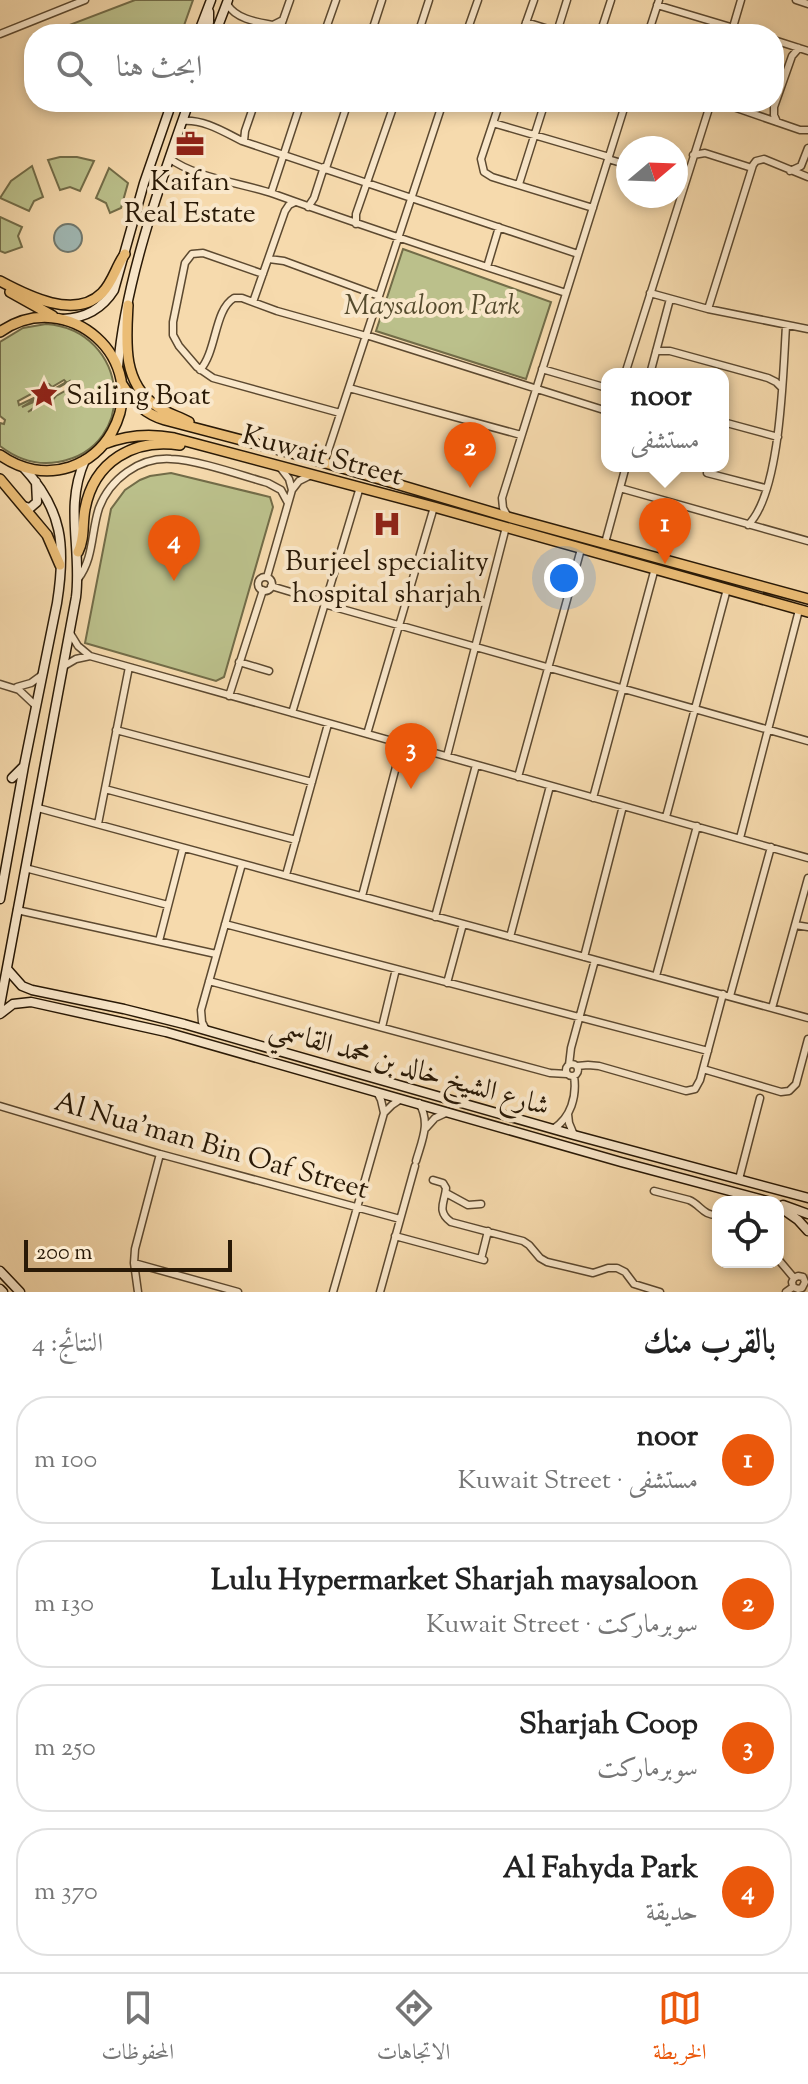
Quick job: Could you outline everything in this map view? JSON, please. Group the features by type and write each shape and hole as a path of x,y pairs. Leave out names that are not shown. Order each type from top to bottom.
{"main road":[{"path":"0,284 50,302 84,304 97,298 106,288 125,254"},
{"path":"0,284 96,336 111,354 122,384 118,421 104,444 85,460 58,470 37,470 23,467 0,455"},
{"path":"128,305 127,358 138,388 156,406 198,429"},
{"path":"0,332 28,319 59,318"},
{"name":"Kuwait Street","path":"122,384 135,402 152,415 486,510 539,537 804,611"},
{"name":"Kuwait Street","path":"104,444 146,434 196,443 434,507 566,533 808,599"},
{"path":"78,552 83,539 84,512 89,495 108,466 122,454 143,445 196,443"},
{"path":"264,461 268,454 295,454"},
{"path":"0,479 47,535 60,565"},
{"path":"539,537 548,535 566,539 569,537 566,533"}],"street":[{"path":"25,24 85,0"},
{"path":"282,24 290,0"},
{"path":"328,24 336,0"},
{"path":"374,24 382,0"},
{"path":"421,24 429,0"},
{"path":"470,24 478,0"},
{"path":"532,24 526,22 534,0"},
{"path":"563,24 567,0"},
{"path":"603,24 611,0"},
{"path":"734,24 741,0"},
{"path":"796,0 808,4"},
{"path":"227,2 231,11 238,16 269,24"},
{"path":"219,24 227,2"},
{"path":"651,24 658,3 714,24"},
{"path":"202,24 210,4"},
{"path":"208,24 210,4"},
{"path":"275,24 283,20"},
{"path":"0,34 24,24"},
{"path":"784,43 808,51"},
{"path":"784,79 799,48"},
{"path":"59,318 73,319 93,312 109,299 118,280 144,183 169,112"},
{"path":"118,367 122,330 146,231 185,112"},
{"path":"244,141 252,112"},
{"path":"271,193 298,112"},
{"path":"308,207 345,112"},
{"path":"356,224 356,214 392,112"},
{"path":"324,463 440,112"},
{"path":"497,112 481,159 484,172 593,208"},
{"path":"519,184 542,112"},
{"path":"447,756 507,522 502,498 623,112"},
{"path":"688,171 708,112"},
{"path":"748,112 808,130"},
{"path":"774,112 777,122"},
{"path":"182,121 201,123 284,155 578,254"},
{"path":"493,123 616,161"},
{"path":"790,171 801,166 808,148"},
{"path":"693,155 705,153 752,168"},
{"path":"169,158 213,177 271,193 566,293"},
{"path":"708,309 756,161 764,159 808,177"},
{"path":"253,302 285,211 295,202"},
{"path":"627,368 676,208"},
{"path":"487,267 499,227"},
{"path":"263,274 200,252 188,256 172,328 179,346 200,370 213,378 340,413"},
{"path":"269,259 284,261 379,296"},
{"path":"650,293 708,309 808,329"},
{"path":"200,370 210,356 227,302 238,297 601,409"},
{"path":"652,368 670,299"},
{"path":"748,525 757,513 778,437 786,326"},
{"path":"656,351 670,351 772,380 782,389"},
{"path":"711,368 712,363"},
{"path":"542,369 601,386"},
{"path":"349,388 521,435"},
{"path":"729,424 778,437"},
{"path":"78,579 87,564 98,512 105,495 123,475 145,463 179,459 273,484 281,490 288,503"},
{"path":"0,1005 70,633 78,579 74,504 78,477 85,460"},
{"path":"278,465 286,473 292,490"},
{"path":"0,899 57,603 60,565 57,523 47,497 23,467"},
{"path":"605,543 624,472"},
{"path":"707,473 765,488"},
{"path":"267,577 292,490 299,481 313,475"},
{"path":"23,506 30,508 37,502 36,482"},
{"path":"292,713 360,487"},
{"path":"620,488 808,541"},
{"path":"486,510 502,498"},
{"path":"367,734 434,507"},
{"path":"518,777 581,549"},
{"path":"593,798 655,568"},
{"path":"267,577 271,586"},
{"path":"263,590 258,585 259,581 267,577"},
{"path":"271,586 808,741"},
{"path":"263,590 271,586"},
{"path":"666,817 727,589"},
{"path":"229,696 263,590"},
{"path":"740,838 768,729 804,611"},
{"path":"70,633 78,646 90,656 808,858"},
{"path":"64,666 90,656"},
{"path":"239,662 269,671"},
{"path":"98,824 129,667"},
{"path":"14,687 25,685 42,675"},
{"path":"0,684 26,694 36,706"},
{"path":"286,875 328,724"},
{"path":"116,730 312,782"},
{"path":"362,896 402,744"},
{"path":"435,917 476,765"},
{"path":"12,778 24,766"},
{"path":"510,937 550,786"},
{"path":"105,789 296,840"},
{"path":"584,957 623,806"},
{"path":"38,808 808,1018"},
{"path":"656,976 697,826"},
{"path":"553,1129 568,1114 574,1096 571,1075 566,1069 573,1066 599,1066 686,1091 699,1085 771,847"},
{"path":"159,941 183,848"},
{"path":"207,1032 201,1010 242,864"},
{"path":"25,868 168,905"},
{"path":"772,1008 808,878"},
{"path":"17,910 216,954"},
{"path":"225,924 708,1051"},
{"path":"447,983 463,924"},
{"path":"795,925 808,927"},
{"path":"573,1066 571,1048 595,960"},
{"name":"شارع الشيخ خالد بن محمد القاسمي","path":"7,969 22,986 32,990 184,1024 808,1198"},
{"path":"382,1027 396,969"},
{"path":"209,981 550,1073 571,1075"},
{"name":"شارع الشيخ خالد بن محمد القاسمي","path":"0,1014 22,1002 31,1002 181,1036 748,1196"},
{"path":"81,1012 84,1004 104,1005"},
{"path":"184,1024 194,1019 201,1010"},
{"path":"703,1069 781,1092 789,1091 796,1084 808,1039"},
{"path":"377,1092 384,1113"},
{"path":"739,1179 760,1098"},
{"path":"333,1292 384,1113 401,1099"},
{"path":"380,1292 426,1128 425,1115 419,1103"},
{"name":"Al Nua'man Bin Oaf Street","path":"0,1106 160,1154 400,1219"},
{"name":"Al Nua'man Bin Oaf Street","path":"0,1112 12,1110"},
{"path":"426,1128 435,1118 448,1112"},
{"path":"568,1114 574,1135"},
{"path":"138,1292 134,1263 137,1235 160,1154"},
{"path":"621,1162 645,1164 647,1155"},
{"path":"413,1175 424,1178"},
{"path":"433,1180 445,1185 441,1210 451,1222 523,1241 547,1262 593,1273 617,1268 625,1272 634,1284 660,1292"},
{"path":"654,1191 689,1200 704,1212 712,1214"},
{"path":"790,1193 808,1191"},
{"path":"446,1193 468,1205 481,1204"},
{"path":"784,1207 808,1214"},
{"path":"784,1209 808,1230"},
{"path":"432,1212 441,1210"},
{"path":"395,1236 482,1260 488,1231"},
{"path":"134,1263 238,1292"},
{"path":"784,1266 794,1278"},
{"path":"0,1271 20,1292"},
{"path":"793,1287 803,1290 806,1278 794,1278"},
{"path":"793,1287 794,1278"},
{"path":"205,1282 210,1292"},
{"path":"786,1292 793,1287"}],"green space":[{"path":"135,0 193,0 185,24 72,24"},
{"path":"60,157 94,161 80,191 70,187 60,190 48,160"},
{"path":"32,166 43,197 34,201 29,211 0,198 11,181"},
{"path":"109,168 128,183 121,208 110,213 106,203 96,198"},
{"path":"0,217 22,227 18,236 22,247 5,253 0,251"},
{"name":"Maysaloon Park","path":"403,249 551,302 526,379 376,331"},
{"path":"46,324 74,331 95,346 108,367 114,390 112,414 103,435 84,452 58,462 34,462 13,455 0,446 0,423 4,424 5,420 0,416 0,342 23,328","holes":["64,380 66,382 54,390 70,381 72,385 75,382 72,387 50,403 28,412 42,402 38,400 22,407 36,397 19,405 18,401 35,392 41,384 52,387"]},
{"path":"171,473 270,497 273,507 224,677 216,681 85,643 111,509 125,490 140,480"}],"water":[{"path":"68,224 78,228 82,238 78,248 68,252 58,248 54,238 58,228"}],"place":[{"name":"Kaifan Real Estate","path":"190,144"},
{"name":"Sailing Boat","path":"44,394"},
{"name":"Lulu Hypermarket Sharjah maysaloon","path":"470,488"},
{"name":"Burjeel speciality hospital sharjah","path":"387,524"},
{"name":"noor","path":"665,564"},
{"name":"Al Fahyda Park","path":"174,581"},
{"name":"Sharjah Coop","path":"411,789"}]}
